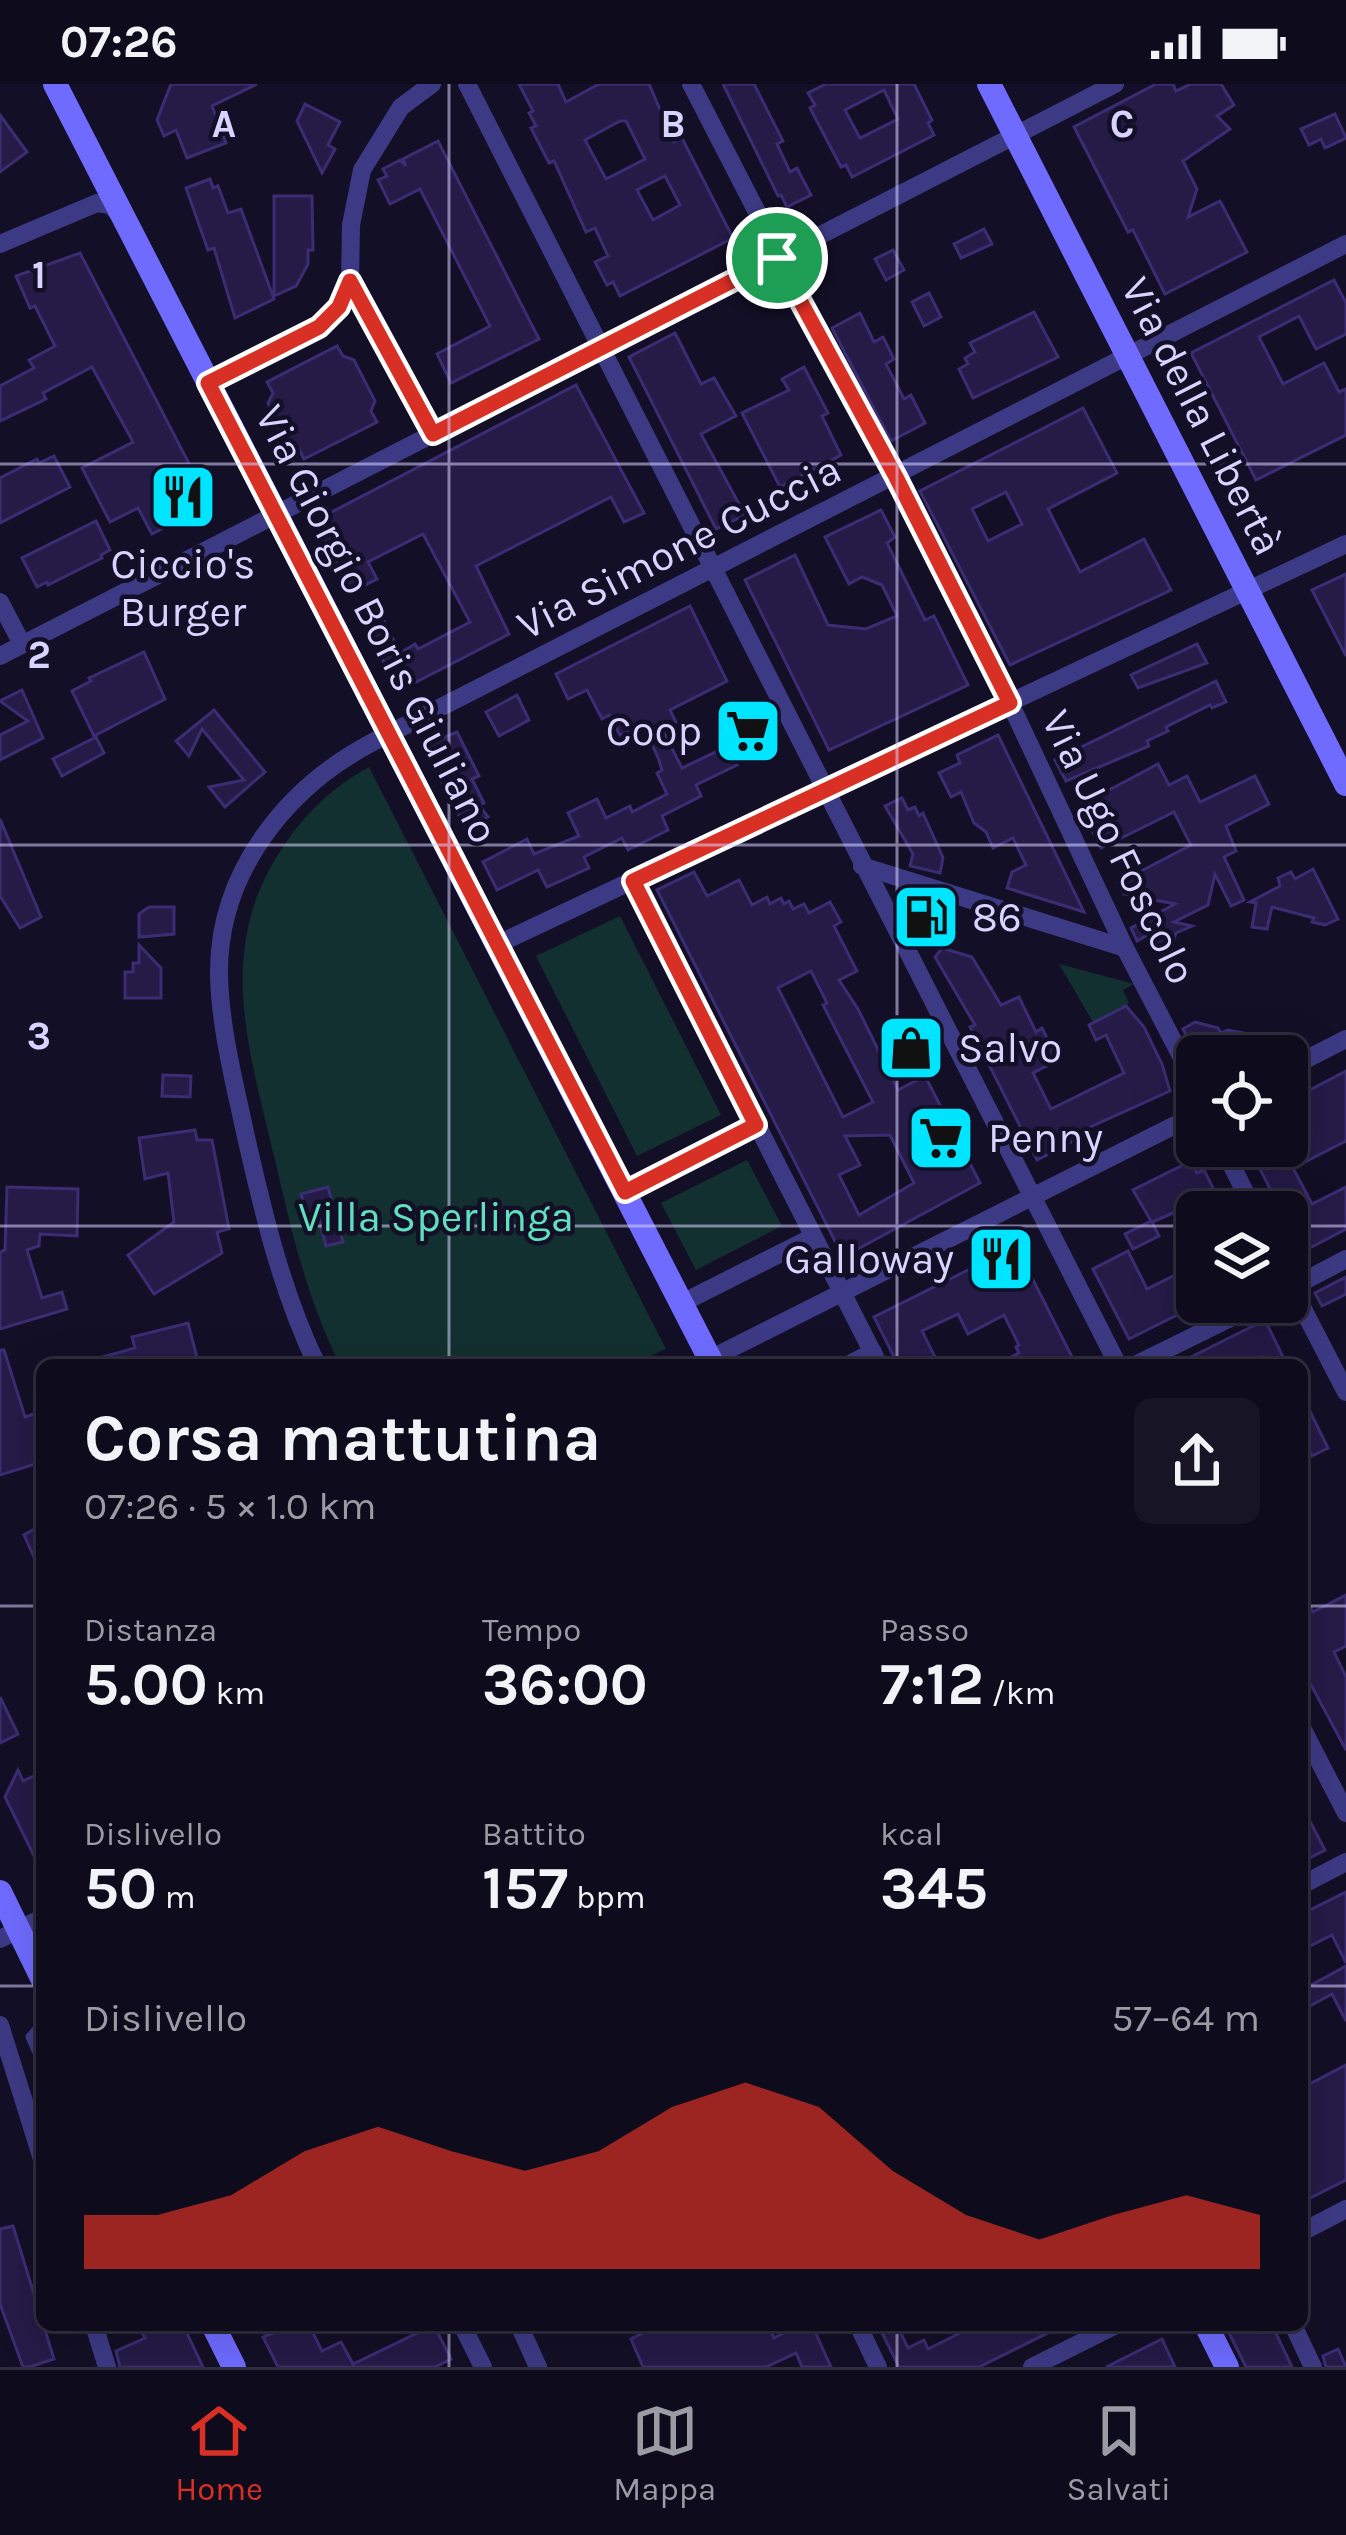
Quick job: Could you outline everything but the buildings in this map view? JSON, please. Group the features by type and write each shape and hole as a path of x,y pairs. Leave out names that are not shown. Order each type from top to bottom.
{"street":[{"path":"208,383 319,327 339,307 350,281 351,225 362,170 401,107 431,84"},
{"path":"467,84 1115,1359"},
{"name":"Via Ugo Foscolo","path":"691,84 1010,703 1176,1046"},
{"name":"Via della Libertà","path":"989,84 1346,784"},
{"path":"0,656 1115,84"},
{"name":"Via Giorgio Boris Giuliano","path":"63,87 122,217 682,1303 706,1359"},
{"path":"0,244 98,203 122,217"},
{"name":"Via Simone Cuccia","path":"314,1359 288,1298 266,1228 224,1029 220,954 236,889 275,820 294,797 334,763 389,734 1346,244"},
{"path":"350,281 433,434"},
{"path":"498,944 1346,544"},
{"path":"0,602 22,644"},
{"path":"862,866 1126,948"},
{"path":"633,881 876,1359"},
{"path":"1308,1058 1346,1039"},
{"path":"625,1192 756,1125"},
{"path":"716,1359 1176,1125"},
{"path":"682,1303 813,1237"},
{"path":"1308,1276 1346,1259"},
{"path":"1308,1321 1346,1392"},
{"path":"1148,1359 1221,1323"},
{"path":"1308,1740 1346,1813"},
{"path":"1308,1882 1346,1862"},
{"path":"0,1892 9,1934 36,1970"},
{"path":"9,1934 36,1921"},
{"path":"0,2024 36,2139"},
{"path":"1308,2229 1346,2210"},
{"path":"96,2331 107,2367"},
{"path":"223,2331 234,2367"},
{"path":"465,2331 483,2367"},
{"path":"522,2331 538,2367"},
{"path":"861,2331 878,2367"},
{"path":"1032,2367 1104,2331"},
{"path":"1209,2331 1227,2367"},
{"path":"1296,2331 1313,2367"}],"green space":[{"name":"Villa Sperlinga","path":"369,767 666,1349 644,1359 337,1359 301,1262 264,1116 247,1037 243,960 262,885 283,847 321,801"},
{"path":"620,916 721,1115 637,1156 536,956"},
{"path":"1059,964 1134,984 1123,990 1129,1003 1093,1022"},
{"path":"747,1160 782,1226 696,1270 661,1203"}],"place":[{"name":"Ciccio's Burger","path":"183,497"},
{"name":"Coop","path":"748,731"},
{"name":"86","path":"926,917"},
{"name":"Salvo","path":"911,1048"},
{"name":"Penny","path":"941,1138"},
{"name":"Galloway","path":"1001,1259"}],"route":[{"path":"777,258 896,477 1010,703 633,881 756,1125 625,1192 208,383 319,327 339,307 350,281 433,434 777,258"}]}
